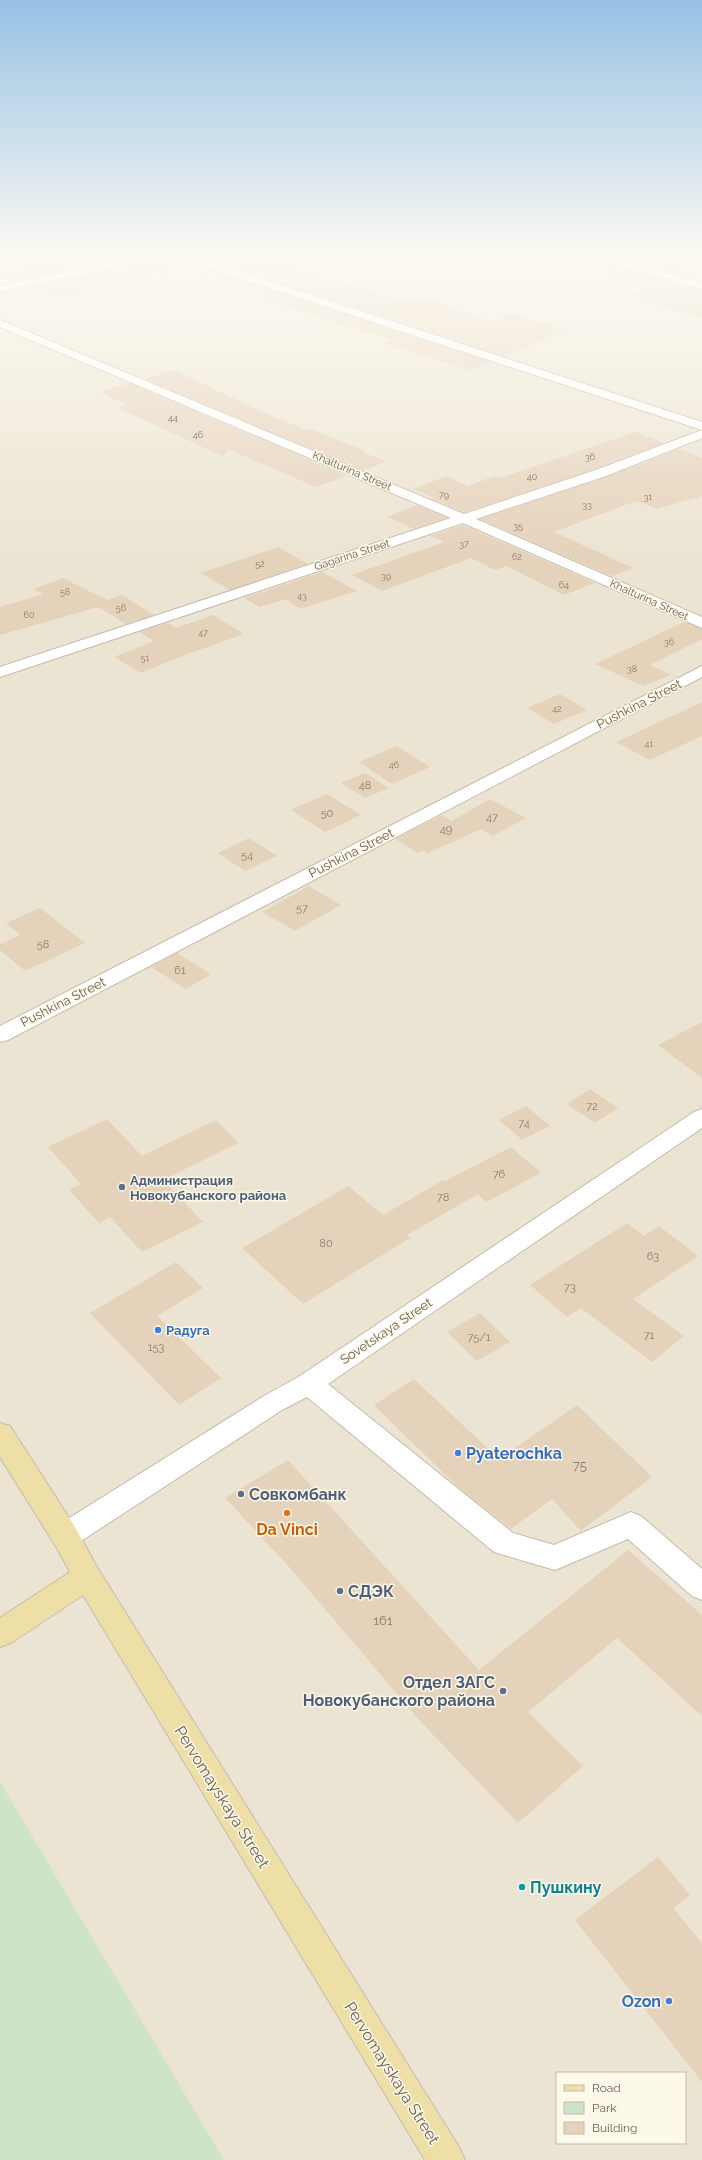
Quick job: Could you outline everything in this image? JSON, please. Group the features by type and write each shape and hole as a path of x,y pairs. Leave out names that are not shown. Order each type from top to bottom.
{"main road":[{"name":"Pervomayskaya Street","path":"0,1434 65,1536 86,1576 446,2160"},
{"path":"0,1634 86,1576"}],"street":[{"name":"Khalturina Street","path":"73,354 462,518 702,623"},
{"path":"481,354 702,426"},
{"name":"Gagarina Street","path":"0,672 601,473 702,434"},
{"name":"Pushkina Street","path":"0,1035 702,671"},
{"name":"Sovetskaya Street","path":"65,1536 273,1403 309,1383 702,1117"},
{"path":"309,1383 504,1543 555,1558 631,1524 702,1586"}],"shaded area":[{"path":"0,354 702,354 702,2160 0,2160"}],"green space":[{"path":"0,1782 224,2160 0,2160"}],"building":[{"path":"418,354 465,354 490,362 470,370"},
{"path":"497,354 509,354 504,356"},
{"path":"174,370 267,414 366,451 363,452 387,462 363,470 144,379"},
{"path":"129,383 347,476 316,487 228,449 224,457 118,408 127,405 99,392"},
{"path":"636,432 664,443 596,469 464,512 432,499 435,498 414,489 446,476 468,486 494,476 500,478"},
{"path":"679,449 702,458 702,496 657,509 636,501 554,532 633,568 612,576 480,519 606,477"},
{"path":"417,505 447,518 414,529 387,517"},
{"path":"463,525 595,583 564,595 507,566 495,570 471,558 382,591 352,575 444,542 430,536"},
{"path":"278,547 308,564 230,590 200,573"},
{"path":"322,572 357,591 300,609 286,599 260,607 244,598"},
{"path":"63,578 107,600 122,595 154,615 126,624 98,607 0,635 0,607 43,594 34,589"},
{"path":"213,615 244,634 185,655 141,673 114,657 154,641 139,632 168,623 176,628"},
{"path":"684,622 702,629 702,639 650,665 671,675 643,686 595,664"},
{"path":"560,694 587,710 554,724 527,708"},
{"path":"702,702 702,736 650,760 616,742"},
{"path":"397,746 430,767 392,784 359,762"},
{"path":"365,773 389,788 365,798 341,783"},
{"path":"327,794 361,815 325,832 291,810"},
{"path":"490,799 526,818 493,836 481,829 426,854 424,850 418,853 395,839 442,815 451,821"},
{"path":"249,838 277,856 245,871 218,853"},
{"path":"309,886 341,905 295,931 262,912"},
{"path":"40,908 85,943 25,971 0,950 0,944 20,935 6,923"},
{"path":"177,953 211,974 186,989 151,967"},
{"path":"702,1022 702,1078 658,1045"},
{"path":"590,1089 618,1108 595,1123 567,1104"},
{"path":"526,1106 550,1126 522,1140 499,1120"},
{"name":"Администрация Новокубанского района","path":"107,1119 142,1156 216,1120 238,1143 163,1180 203,1222 142,1252 110,1217 99,1223 69,1190 81,1184 48,1147"},
{"path":"511,1147 541,1173 486,1202 478,1194 407,1235 410,1238 303,1304 242,1248 348,1186 383,1215 443,1180 445,1181"},
{"path":"627,1223 644,1236 659,1226 698,1256 633,1299 684,1336 652,1362 581,1308 567,1317 530,1285"},
{"path":"176,1262 203,1288 157,1316 221,1378 179,1405 90,1313"},
{"path":"480,1313 510,1342 477,1361 447,1332"},
{"path":"414,1379 499,1459 577,1405 652,1477 581,1531 552,1499 511,1529 459,1488 374,1405"},
{"path":"288,1460 479,1670 628,1550 702,1615 702,1716 617,1638 528,1712 583,1766 518,1823 419,1720 291,1569 225,1498"},
{"path":"658,1857 690,1895 673,1908 702,1943 702,2082 575,1920"}],"place":[{"name":"Администрация Новокубанского района","path":"122,1187"},
{"name":"Радуга","path":"158,1330"},
{"name":"Pyaterochka","path":"458,1453"},
{"name":"Совкомбанк","path":"241,1494"},
{"name":"Da Vinci","path":"287,1513"},
{"name":"СДЭК","path":"340,1591"},
{"name":"Отдел ЗАГС Новокубанского района","path":"503,1691"},
{"name":"Пушкину","path":"522,1887"},
{"name":"Ozon","path":"669,2001"}]}
